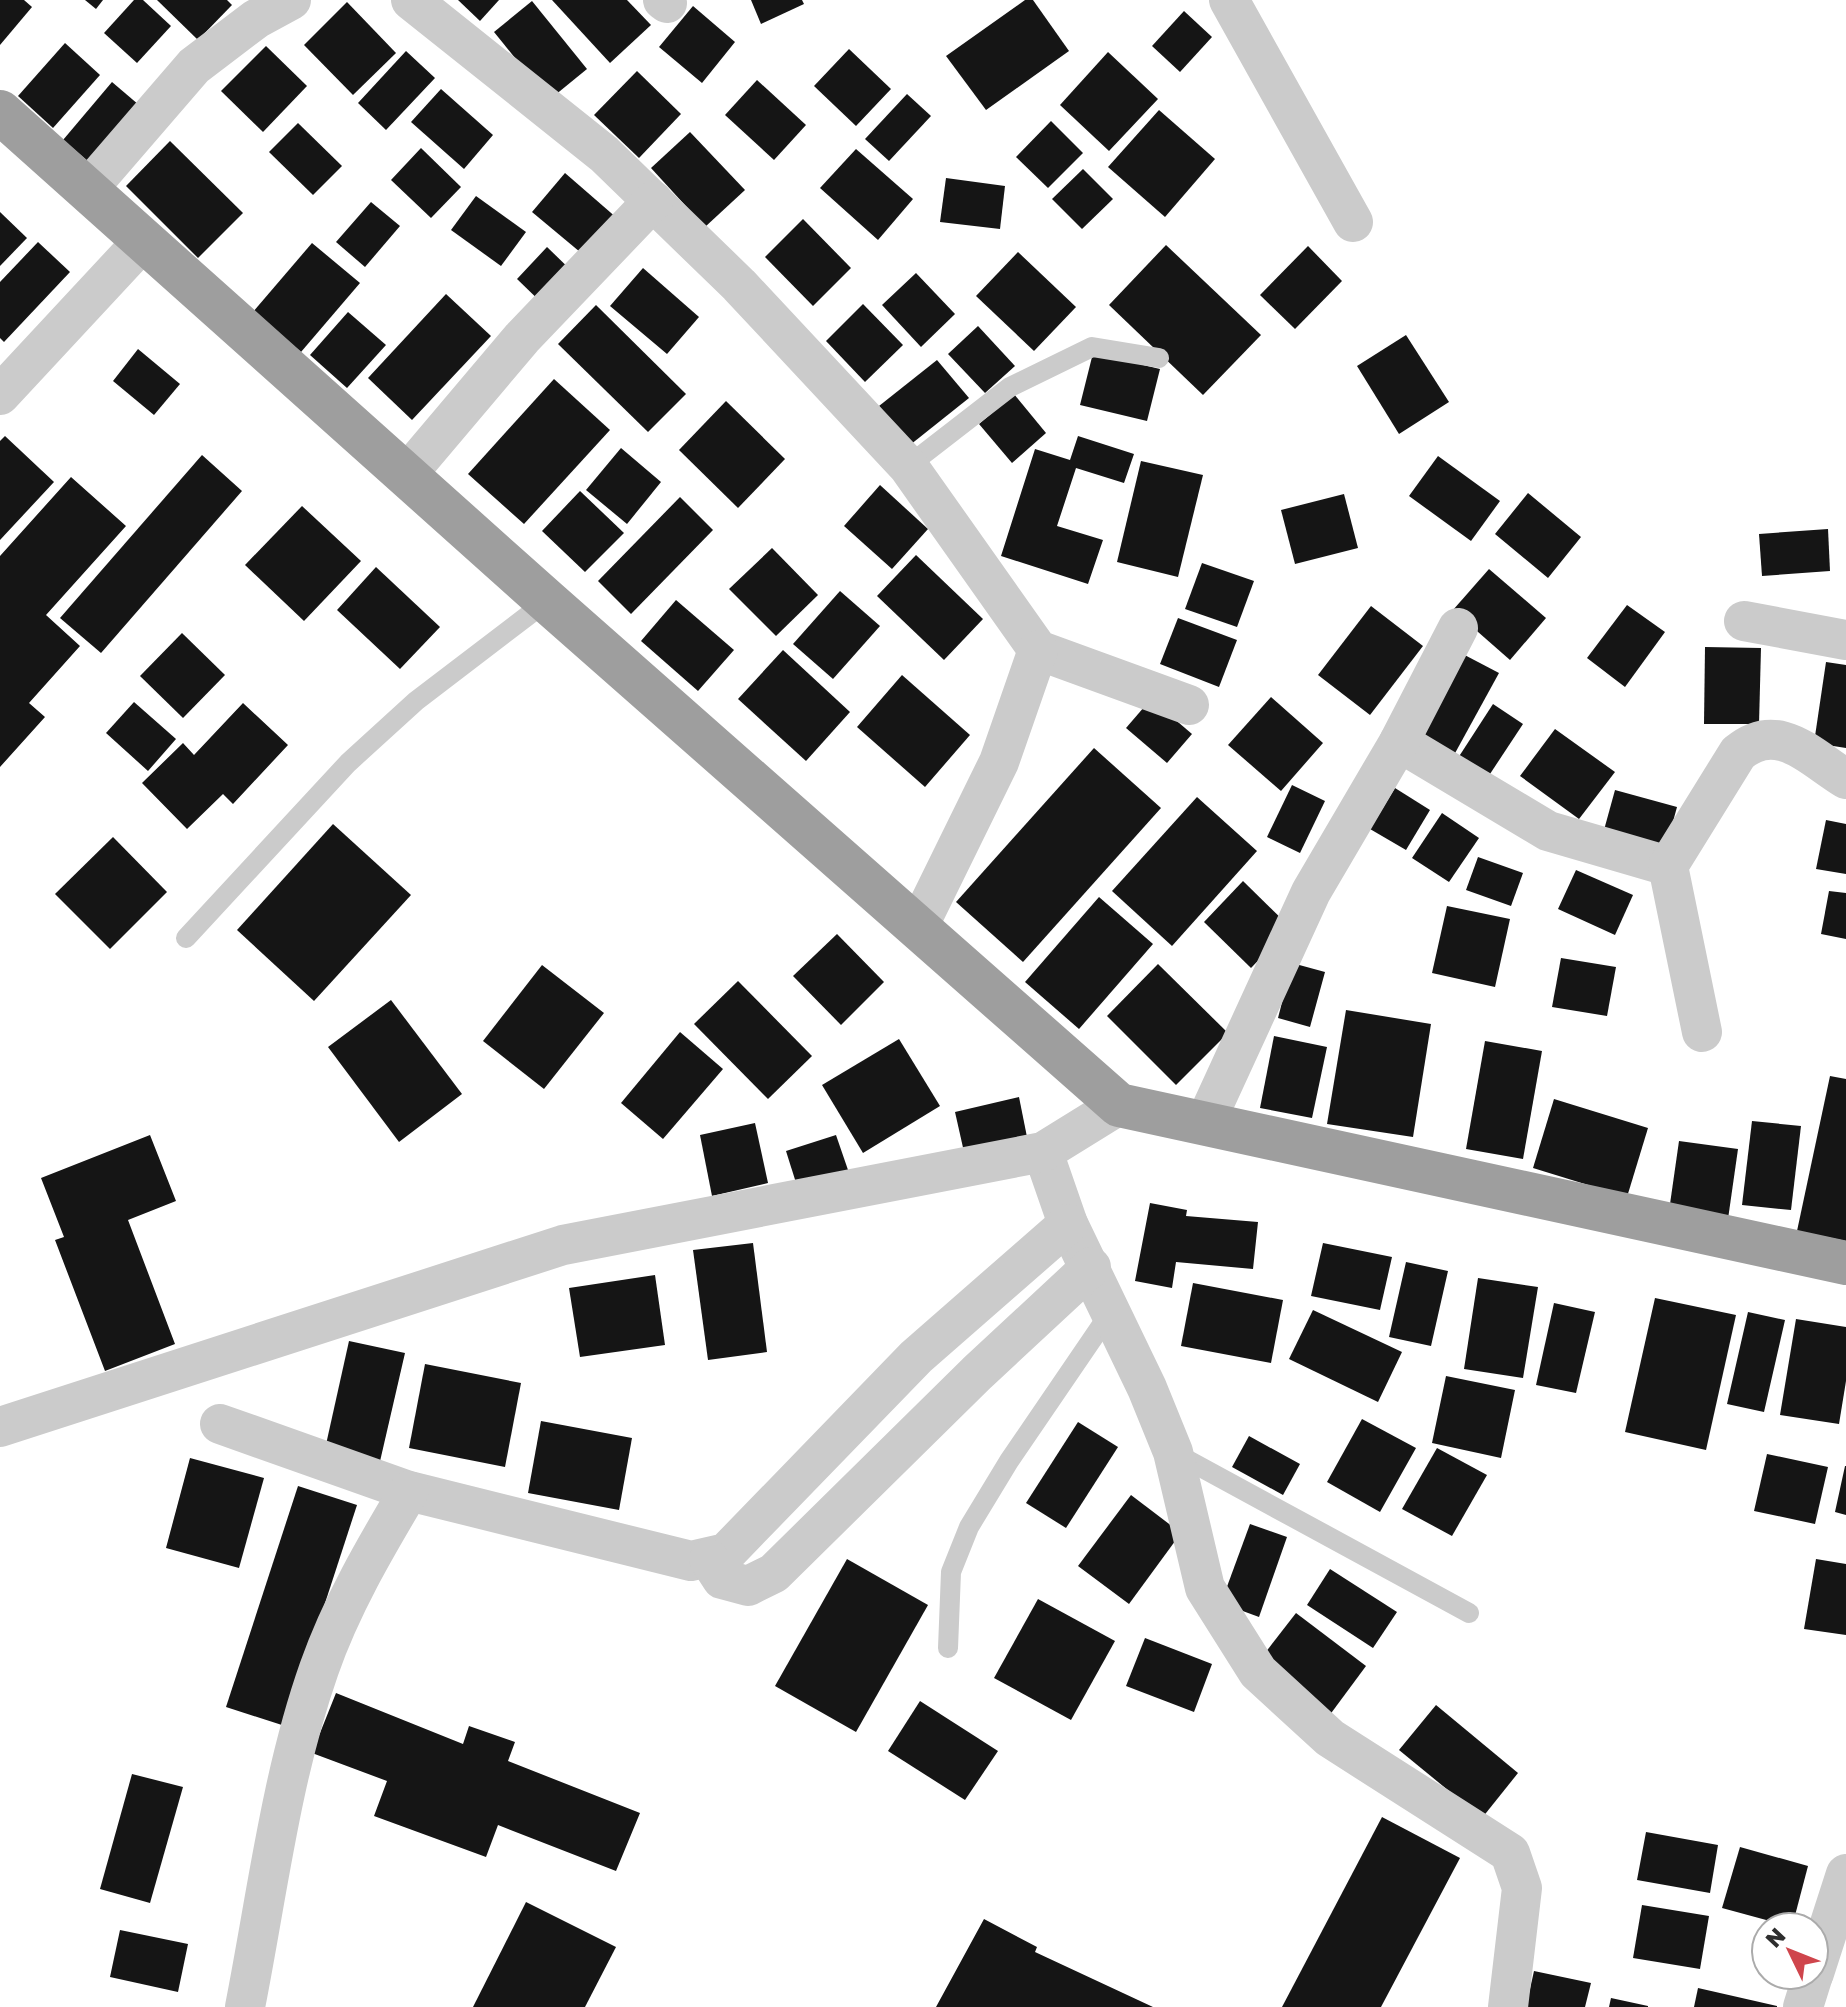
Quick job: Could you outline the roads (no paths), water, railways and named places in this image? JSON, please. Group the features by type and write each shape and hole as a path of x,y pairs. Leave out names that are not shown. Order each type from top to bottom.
{"highway":[{"path":"0,112 547,601 1119,1105 1846,1263"}],"street":[{"path":"87,190 194,66 256,19 291,0"},
{"path":"411,0 604,154 739,285 908,466 1038,650 1189,705"},
{"path":"1229,0 1353,222"},
{"path":"407,474 522,338 653,201"},
{"path":"0,395 144,240"},
{"path":"1744,621 1846,640"},
{"path":"1205,1123 1311,892 1399,742 1458,628"},
{"path":"918,927 999,762 1038,650"},
{"path":"1702,1032 1668,866 1738,753 1755,739 1783,739 1846,779"},
{"path":"1399,742 1548,831 1668,866"},
{"path":"0,1427 563,1245 1043,1152 1119,1105"},
{"path":"1043,1152 1068,1224 1147,1388 1173,1452 1205,1588 1258,1672 1330,1738 1510,1853 1522,1888 1508,2007"},
{"path":"220,1424 409,1491 691,1561 709,1559 726,1553 916,1357 1068,1224"},
{"path":"709,1559 722,1579 748,1586 774,1573 977,1373 1091,1267"},
{"path":"245,2007 294,1755 319,1668 359,1576 409,1491"},
{"path":"1830,1924 1846,1874"}],"lane":[{"path":"908,466 1010,387 1092,347 1159,358"},
{"path":"186,938 348,763 416,701 547,601"},
{"path":"948,1648 951,1572 969,1527 1009,1461 1110,1313"},
{"path":"1173,1452 1469,1613"}]}
